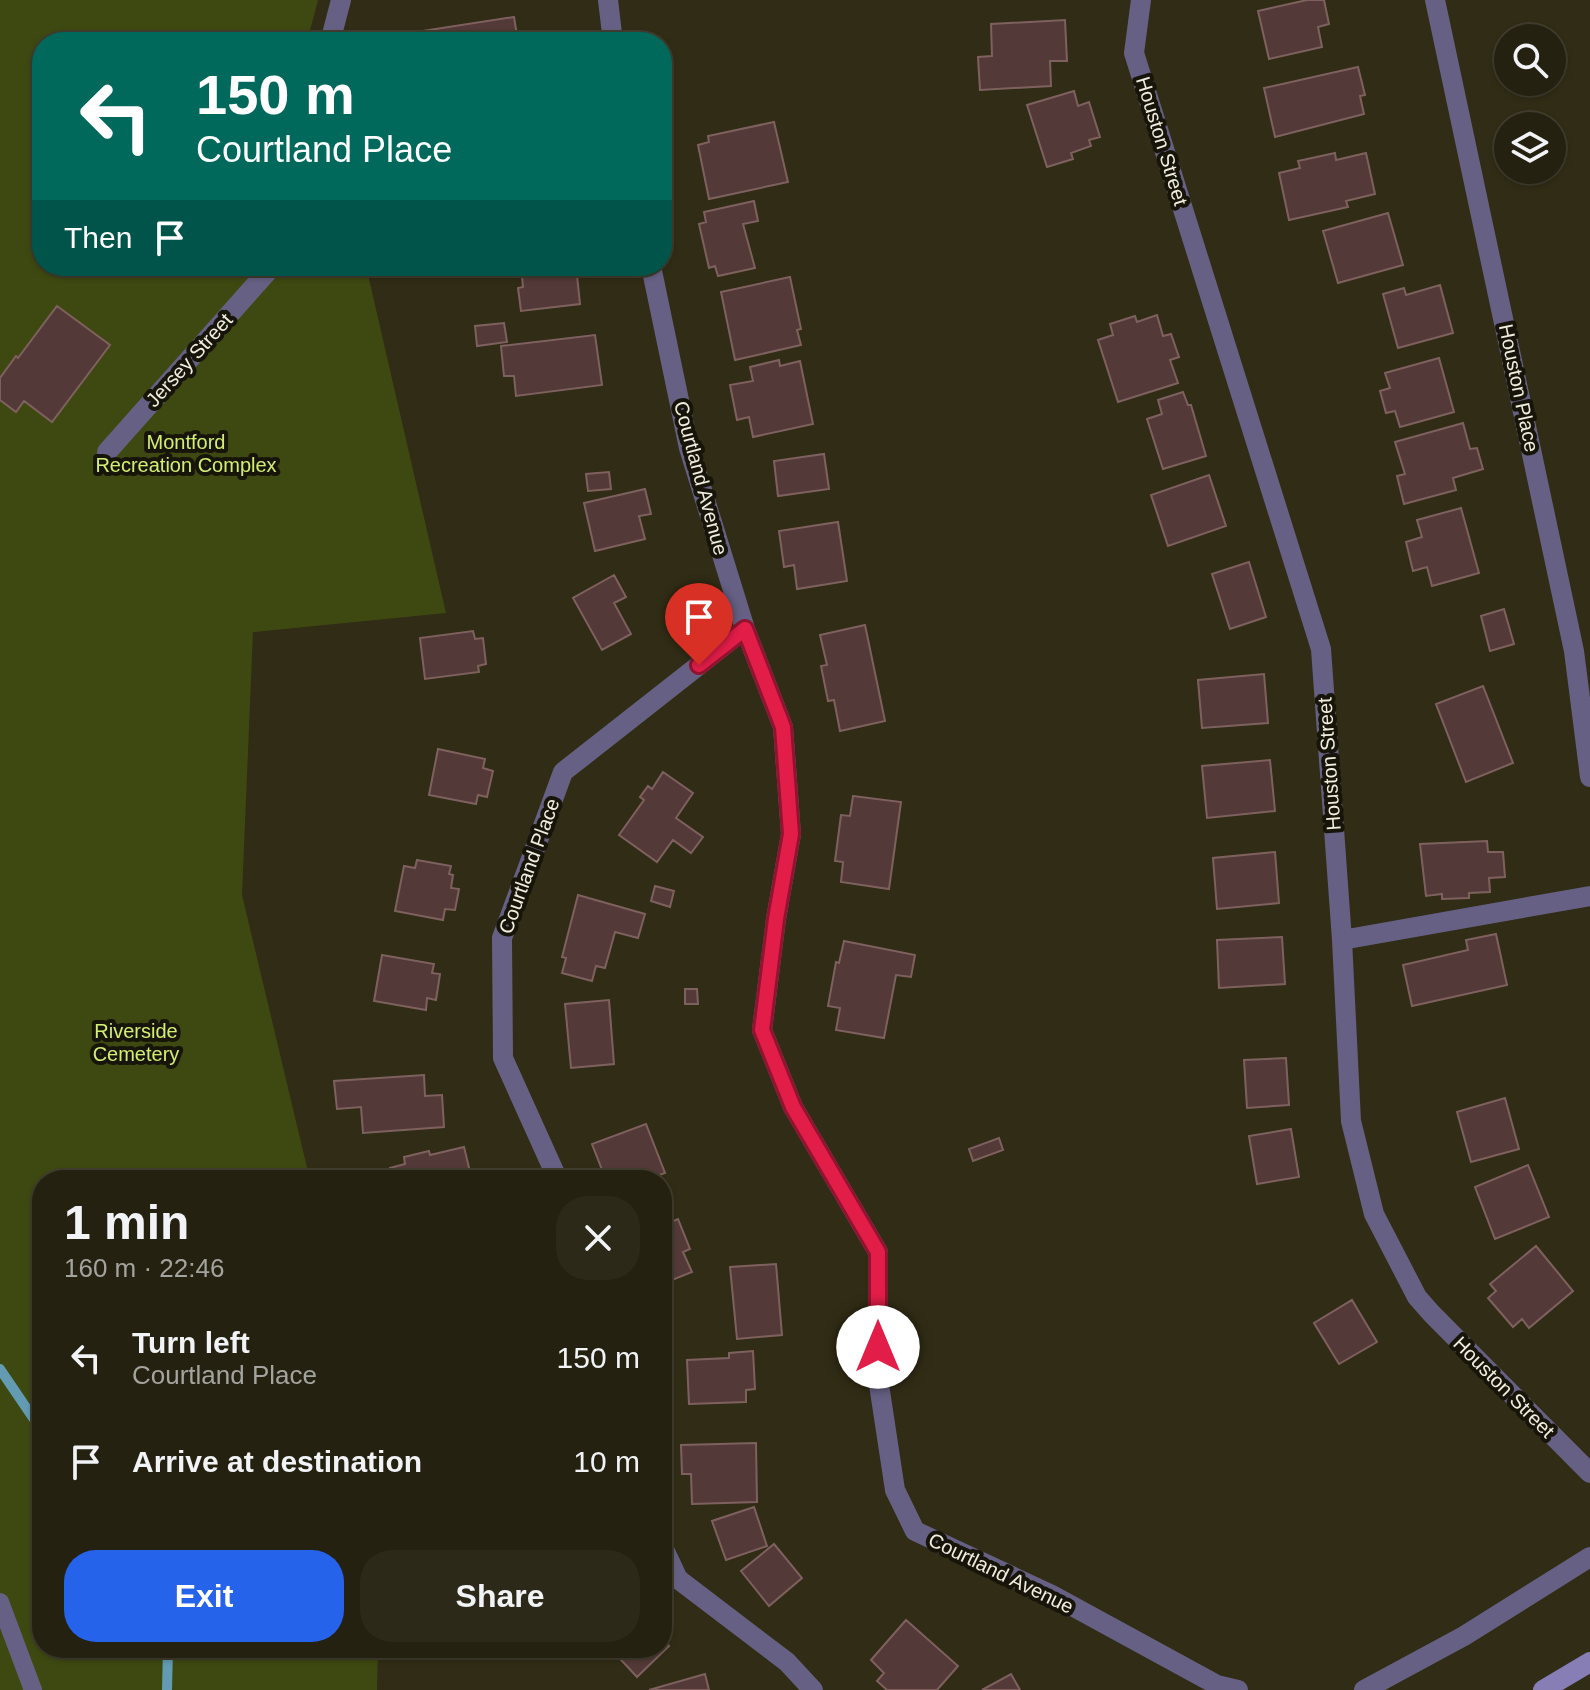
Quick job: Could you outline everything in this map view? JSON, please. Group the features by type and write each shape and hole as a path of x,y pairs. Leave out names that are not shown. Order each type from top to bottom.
{"street":[{"path":"333,32 341,0"},
{"path":"608,0 612,32"},
{"name":"Houston Street","path":"1141,0 1134,53 1321,649 1342,940 1351,1121 1374,1214 1417,1297 1590,1473"},
{"name":"Houston Place","path":"1435,0 1574,651 1590,777"},
{"name":"Jersey Street","path":"107,452 263,276"},
{"name":"Courtland Avenue","path":"653,276 689,448 745,629 783,727 791,834 762,1030 793,1107 878,1252 878,1378 895,1490 915,1531 1052,1595 1217,1685 1238,1690"},
{"name":"Courtland Place","path":"553,1170 503,1058 502,938 563,772 745,629"},
{"path":"1342,940 1590,896"},
{"path":"1364,1690 1464,1636 1590,1557"},
{"path":"672,1566 678,1579 787,1662 813,1690"},
{"path":"1543,1690 1590,1662"}],"lane":[{"path":"0,1602 33,1690"}],"green space":[{"path":"0,0 318,0 310,32 32,32 32,276 368,276 446,613 253,632 242,895 308,1170 32,1170 32,1658 378,1658 377,1690 0,1690"}],"building":[{"path":"1307,0 1324,0 1329,24 1318,27 1322,47 1269,59 1258,11"},
{"path":"514,17 516,32 422,32"},
{"path":"1065,20 1067,61 1050,61 1051,86 980,90 978,57 992,56 991,24"},
{"path":"1358,67 1365,95 1360,96 1364,114 1275,137 1264,88"},
{"path":"1074,91 1078,106 1089,102 1100,137 1089,140 1091,146 1071,153 1073,159 1047,167 1027,105"},
{"path":"774,122 788,182 709,199 698,145 709,142 708,136"},
{"path":"1335,153 1336,160 1366,153 1375,194 1346,201 1348,207 1289,220 1279,173 1300,168 1298,161"},
{"path":"754,201 758,221 743,224 755,268 718,276 715,266 709,268 699,224 706,222 704,212"},
{"path":"1388,213 1403,265 1338,283 1323,231"},
{"path":"522,276 577,276 580,304 521,311 518,288 523,287"},
{"path":"790,277 801,329 797,330 801,345 735,360 721,292"},
{"path":"1440,285 1453,333 1398,348 1383,294 1404,288 1406,295"},
{"path":"57,306 110,345 52,422 24,401 16,412 0,400 0,378"},
{"path":"1157,315 1163,336 1171,334 1179,357 1170,360 1178,383 1118,402 1098,340 1113,335 1110,324 1135,316 1137,322"},
{"path":"504,323 507,342 477,346 475,326"},
{"path":"595,335 602,385 516,396 514,376 504,376 501,346"},
{"path":"1439,358 1454,412 1400,427 1395,411 1386,413 1380,391 1390,388 1385,373"},
{"path":"779,360 780,366 800,361 813,424 753,437 749,417 737,420 730,385 753,381 750,367"},
{"path":"1183,392 1188,405 1191,405 1206,456 1163,469 1147,419 1162,414 1158,400"},
{"path":"1463,423 1470,449 1477,448 1483,469 1453,478 1456,490 1404,504 1397,476 1405,474 1395,442"},
{"path":"824,454 829,489 778,496 774,461"},
{"path":"609,472 611,489 588,491 586,474"},
{"path":"1209,475 1226,526 1168,546 1151,495"},
{"path":"645,489 651,514 639,516 645,539 595,551 584,503"},
{"path":"1461,508 1479,573 1432,586 1427,567 1413,571 1406,542 1422,537 1417,520"},
{"path":"838,522 847,581 797,589 794,565 784,567 779,531"},
{"path":"1249,562 1266,617 1230,629 1212,574"},
{"path":"614,575 626,597 614,603 631,634 602,650 573,598"},
{"path":"1504,609 1514,644 1490,651 1481,616"},
{"path":"865,625 885,721 840,731 834,700 828,701 821,666 827,665 820,635"},
{"path":"473,631 475,639 483,638 486,664 478,666 479,672 425,679 420,638"},
{"path":"1264,674 1268,723 1202,728 1198,680"},
{"path":"1483,686 1513,763 1466,782 1436,704"},
{"path":"438,749 485,759 483,768 493,771 487,797 478,795 476,804 429,795"},
{"path":"1270,760 1275,811 1207,818 1202,766"},
{"path":"663,772 693,793 676,818 703,837 691,853 673,840 657,862 619,835 644,800 640,797 648,786 652,789"},
{"path":"853,796 901,802 889,889 841,882 843,862 835,861 841,815 850,816"},
{"path":"1487,841 1488,852 1503,852 1505,877 1489,878 1490,892 1469,893 1469,898 1442,899 1442,894 1426,896 1420,844"},
{"path":"1275,852 1279,903 1217,909 1213,858"},
{"path":"417,860 451,866 451,888 459,889 455,910 445,909 443,920 395,911 404,866 415,868"},
{"path":"655,886 674,891 670,907 651,901"},
{"path":"578,895 645,914 638,938 615,932 605,968 596,966 592,981 562,973 566,958 562,957"},
{"path":"1496,934 1507,985 1412,1006 1403,965 1468,950 1466,940"},
{"path":"1282,937 1285,984 1219,988 1217,940"},
{"path":"844,941 915,955 911,977 896,975 884,1038 836,1030 840,1008 828,1006 836,962 839,963"},
{"path":"382,955 434,964 432,973 440,974 436,1000 427,998 426,1010 374,1001"},
{"path":"685,989 697,989 698,1004 685,1004"},
{"path":"609,1000 614,1064 571,1068 565,1004"},
{"path":"1286,1058 1289,1105 1247,1108 1244,1060"},
{"path":"424,1075 425,1096 442,1095 444,1127 363,1133 361,1107 337,1109 334,1081"},
{"path":"1505,1098 1519,1149 1471,1162 1457,1112"},
{"path":"646,1124 664,1170 602,1170 592,1144"},
{"path":"1291,1129 1299,1177 1257,1184 1249,1136"},
{"path":"999,1138 1003,1150 973,1161 969,1149"},
{"path":"464,1147 470,1170 390,1170 405,1164 404,1157 429,1151 430,1155"},
{"path":"1528,1165 1549,1217 1495,1239 1475,1187"},
{"path":"678,1219 690,1249 683,1252 692,1272 672,1280 672,1222"},
{"path":"1536,1246 1573,1291 1529,1328 1522,1319 1513,1327 1488,1298 1496,1291 1490,1284"},
{"path":"776,1264 782,1335 737,1339 730,1267"},
{"path":"1352,1300 1377,1342 1339,1364 1314,1323"},
{"path":"753,1351 755,1389 746,1390 746,1402 689,1404 687,1360 729,1358 729,1353"},
{"path":"756,1443 757,1502 692,1504 691,1474 682,1474 681,1445"},
{"path":"754,1507 767,1546 726,1560 712,1521"},
{"path":"774,1544 802,1578 769,1606 741,1571"},
{"path":"906,1620 958,1666 937,1690 887,1690 877,1681 884,1673 871,1660"},
{"path":"619,1658 657,1658 637,1677"},
{"path":"705,1674 709,1690 649,1690"},
{"path":"1011,1674 1020,1690 982,1690"}],"waterway":[{"path":"0,1369 32,1416"},
{"path":"167,1690 168,1658"}],"route":[{"path":"699,665 745,629 783,727 791,834 762,1030 793,1107 878,1252 878,1347"}],"park label":[{"name":"Montford Recreation Complex","path":"186,454"},
{"name":"Riverside Cemetery","path":"136,1042"}]}
